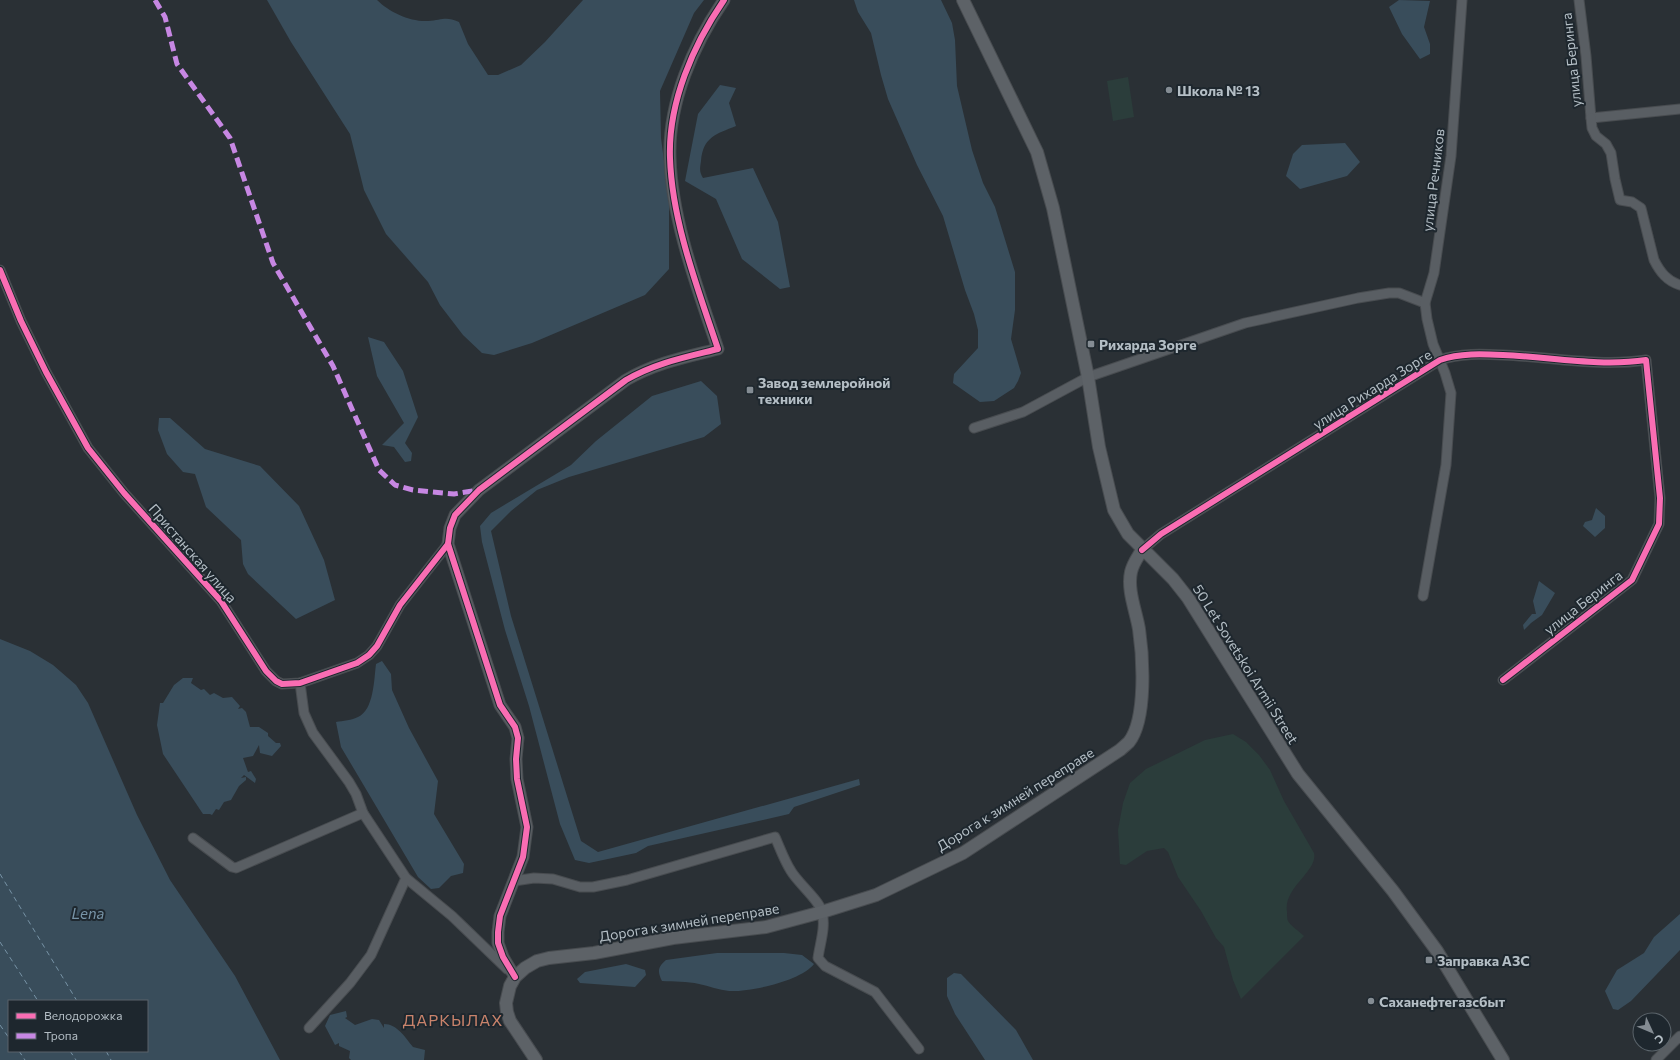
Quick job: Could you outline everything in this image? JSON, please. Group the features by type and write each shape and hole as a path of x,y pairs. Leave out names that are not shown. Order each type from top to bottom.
{"main road":[{"name":"50 Let Sovetskoi Armii Street","path":"963,0 1037,152 1053,208 1088,377 1099,447 1114,510 1128,534 1142,550 1173,579 1188,598 1216,639 1298,774 1394,891 1437,951 1503,1060"},
{"name":"Дорога к зимней переправе","path":"515,977 525,968 537,961 549,958 594,953 673,938 754,929 822,912 876,895 963,853 1120,750 1129,742 1138,720 1142,693 1141,648 1130,579 1134,562 1142,550"},
{"path":"515,977 510,986 506,1003 507,1012 510,1021 536,1060"}],"street":[{"path":"515,977 503,956 498,943 498,932 500,916 523,857 527,827 517,779 516,759 518,738 515,727 500,706 448,544 450,528 455,515 479,490 626,380 641,371 662,363 718,349 700,297 682,233 671,180 670,157 675,106 682,84 705,32 724,0"},
{"name":"улица Речников","path":"1440,360 1431,338 1425,303 1434,273 1451,156 1462,0"},
{"name":"улица Беринга","path":"1579,0 1586,56 1592,128 1596,136 1606,144 1612,153 1615,179 1620,200 1632,202 1641,208 1654,260 1665,277 1680,285"},
{"name":"улица Беринга","path":"1591,118 1680,109"},
{"name":"Пристанская улица","path":"0,270 21,321 46,372 94,457 124,493 221,600 271,677 282,684 300,683 357,663 369,655 377,646 400,605 448,544"},
{"path":"974,428 1023,412 1088,377 1245,323 1275,315 1389,293 1399,293 1425,303"},
{"name":"улица Рихарда Зорге","path":"1142,550 1161,534 1440,360 1448,357 1482,354 1529,356 1614,363 1646,360"},
{"name":"улица Рихарда Зорге","path":"1423,596 1448,448 1451,393 1450,384 1440,360"},
{"name":"улица Беринга","path":"1503,680 1632,580 1655,533 1660,515 1660,498 1646,360"},
{"path":"300,683 304,713 313,733 349,782 356,794 363,813 406,878 452,916 515,977"},
{"path":"193,838 232,867 236,868 363,813"},
{"path":"514,881 534,878 553,879 580,887 593,888 627,880 775,837 790,870 801,885 816,900 822,912 824,926 818,958 825,966 875,992 919,1049"},
{"path":"309,1028 345,988 371,954 406,878"},
{"path":"1656,1060 1680,1036"}],"shaded area":[{"path":"1128,77 1134,117 1113,121 1107,81"},
{"path":"1233,734 1246,742 1259,755 1270,770 1284,801 1314,853 1314,860 1311,867 1295,887 1287,903 1288,921 1304,936 1241,999 1233,980 1224,947 1216,938 1201,911 1178,877 1168,852 1164,848 1147,851 1126,865 1120,864 1118,830 1123,803 1130,783 1146,769 1205,740"}],"water":[{"path":"267,0 377,0 394,12 414,20 455,20 459,22 468,44 488,75 498,75 521,65 545,42 583,0 704,0 694,13 660,91 661,138 669,199 669,269 645,295 532,343 494,355 482,353 463,335 440,305 428,282 386,234 364,190 350,134 291,42"},
{"path":"854,0 941,0 952,23 955,40 957,86 972,150 983,183 995,207 1015,272 1015,310 1011,339 1021,373 1014,388 994,401 980,402 953,383 954,374 978,348 978,330 974,314 965,290 943,216 917,165 888,99 871,33 858,12"},
{"path":"1399,0 1430,1 1424,27 1430,44 1430,54 1420,59 1402,34 1389,7"},
{"path":"720,85 736,88 729,103 736,126 722,131 708,141 702,153 700,168 701,174 703,178 753,168 778,222 790,287 780,289 742,259 716,199 685,181 698,114"},
{"path":"1345,143 1360,162 1347,176 1300,189 1286,176 1293,154 1302,145"},
{"path":"368,337 384,342 403,371 418,417 405,443 412,453 411,461 405,462 394,447 382,445 404,423 377,376"},
{"path":"701,381 717,396 721,424 704,437 569,477 537,490 511,511 491,531 511,616 581,841 598,852 859,779 860,785 794,807 789,814 648,846 636,853 589,863 575,860 560,824 529,706 505,630 482,542 480,526 491,513 571,465 596,441 652,396"},
{"path":"159,418 170,418 205,449 260,466 299,506 324,560 335,600 296,619 248,574 243,564 241,540 206,507 195,474 183,472 167,454 158,430"},
{"path":"1596,508 1605,516 1605,528 1595,537 1583,526 1585,522 1592,520"},
{"path":"1539,581 1555,593 1542,615 1524,630 1523,625 1532,614 1536,614 1533,601"},
{"name":"Lena","path":"0,639 30,651 53,665 76,685 88,703 137,815 170,880 235,976 280,1060 0,1060"},
{"path":"382,661 391,674 392,690 409,728 438,781 434,814 464,864 463,873 451,876 439,888 431,889 418,877 341,747 336,722 358,717 367,708 374,686 376,664"},
{"path":"183,678 193,678 191,683 201,690 204,689 210,695 214,693 223,698 232,697 240,706 238,709 242,708 246,712 250,727 259,727 268,733 268,736 276,743 280,743 281,746 272,756 260,753 259,745 253,756 243,758 248,772 251,771 256,779 255,783 244,775 241,778 246,777 246,780 239,786 231,800 224,802 219,810 216,809 212,815 203,814 163,754 157,725 160,703 163,703 174,685"},
{"path":"1680,914 1680,950 1631,1001 1618,1010 1613,1009 1605,991 1617,970 1644,953 1654,937"},
{"path":"717,953 784,953 802,955 814,964 798,976 749,990 729,991 694,983 662,981 659,974 659,969 666,960"},
{"path":"626,964 645,970 646,975 635,987 580,983 577,979 585,972"},
{"path":"954,973 961,974 1016,1030 1033,1060 985,1060 955,1014 947,996 947,978"},
{"path":"346,1011 347,1017 345,1018 355,1025 372,1019 379,1020 384,1028 384,1024 393,1026 404,1035 413,1047 425,1050 424,1060 351,1060 349,1058 350,1051 339,1046 339,1043 335,1045 325,1026 330,1015"}],"ferry route":[{"path":"0,874 76,1000"},
{"path":"0,942 37,1000"},
{"path":"0,1025 8,1037"},
{"path":"20,1052 25,1060"},
{"path":"71,1052 76,1060"},
{"path":"107,1052 111,1060"}],"marked path":[{"path":"155,0 165,17 177,64 230,138 273,263 333,366 379,470 395,485 413,490 454,494 478,490"}],"cycle path":[{"path":"515,977 503,957 498,943 498,932 500,916 523,857 527,827 517,779 516,759 518,738 515,727 500,705 448,544 450,528 455,515 479,490 626,380 659,365 718,349 687,255 681,231 672,182 670,137 673,116 685,75 702,36 724,0"},
{"path":"0,270 21,321 46,372 88,448 124,493 221,601 266,671 276,681 282,684 300,683 357,663 369,655 377,646 400,605 448,544"},
{"path":"1142,550 1161,534 1440,360 1455,356 1479,354 1593,362 1628,362 1646,360 1660,498 1659,524 1632,580 1503,680"}],"place":[{"name":"Школа № 13","path":"1169,90"},
{"name":"Рихарда Зорге","path":"1091,344"},
{"name":"Завод землеройной техники","path":"750,390"},
{"name":"Заправка АЗС","path":"1429,960"},
{"name":"Саханефтегазсбыт","path":"1371,1001"}],"district":[{"name":"ДАРКЫЛАХ","path":"453,1019"}]}
